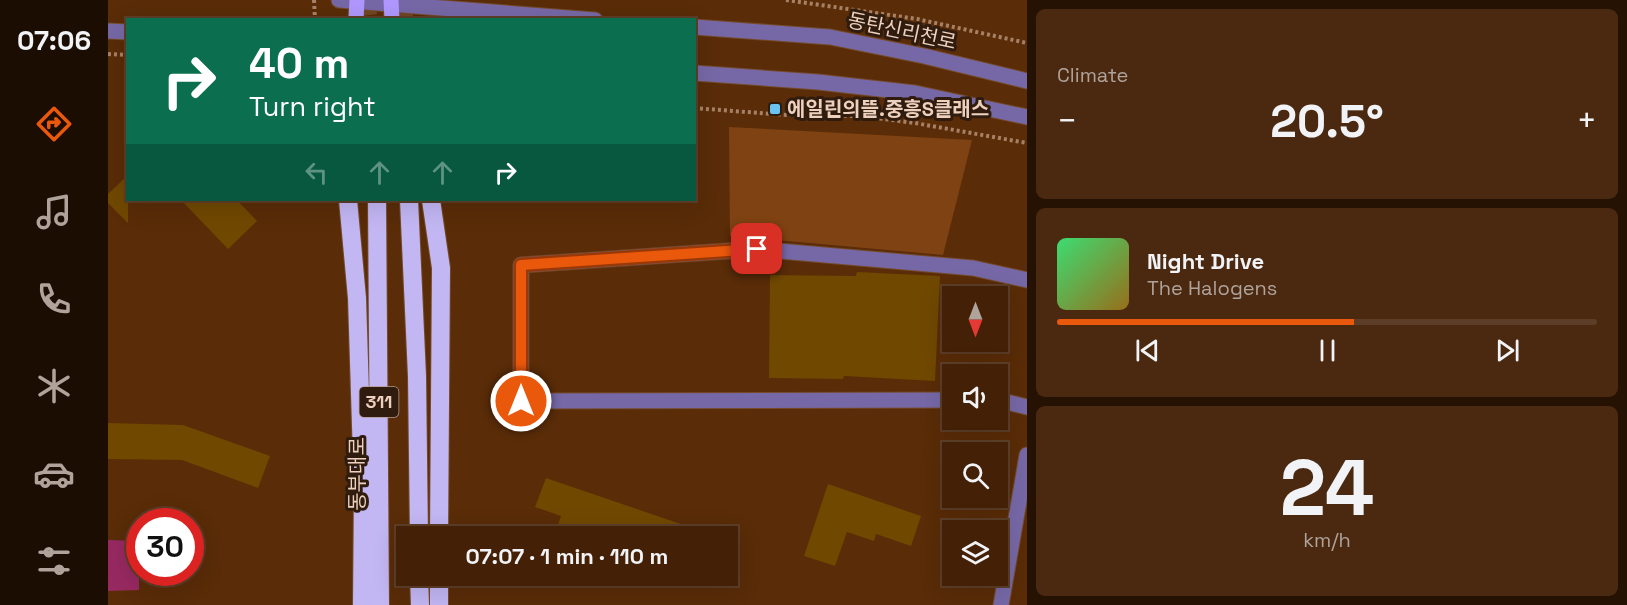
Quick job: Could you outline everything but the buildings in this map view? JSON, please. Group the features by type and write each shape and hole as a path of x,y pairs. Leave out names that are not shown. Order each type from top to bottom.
{"highway":[{"path":"348,201 357,298 363,465 362,605"},
{"name":"동부대로","path":"377,201 380,605"},
{"name":"311","path":"409,201 417,376 419,526"},
{"path":"430,201 441,268 439,526"},
{"path":"419,586 420,605"},
{"path":"439,586 439,605"}],"main road":[{"path":"356,18 357,1"}],"street":[{"path":"339,0 392,8 561,18"},
{"name":"동탄신리천로","path":"696,27 830,37 924,56 1027,81"},
{"path":"108,31 126,32"},
{"path":"696,73 818,82 915,93 1027,117"},
{"path":"942,400 521,401 521,265 757,249 973,268 1027,280"},
{"path":"1008,402 1027,407"},
{"path":"1001,605 1027,455"}],"path":[{"path":"314,0 315,18"},
{"path":"786,0 917,19 1027,43"},
{"path":"108,54 126,55"},
{"path":"696,108 786,116 860,116 927,125 1027,143"}],"shaded area":[{"path":"729,127 972,140 943,255 730,236"},
{"path":"108,540 126,541 126,586 139,586 139,590 108,591"}],"tunnel":[{"path":"368,0 370,18"},
{"path":"404,0 404,18"}],"place":[{"name":"에일린의뜰.중흥S클래스","path":"775,109"}],"route":[{"path":"521,401 521,265 757,249"}]}
